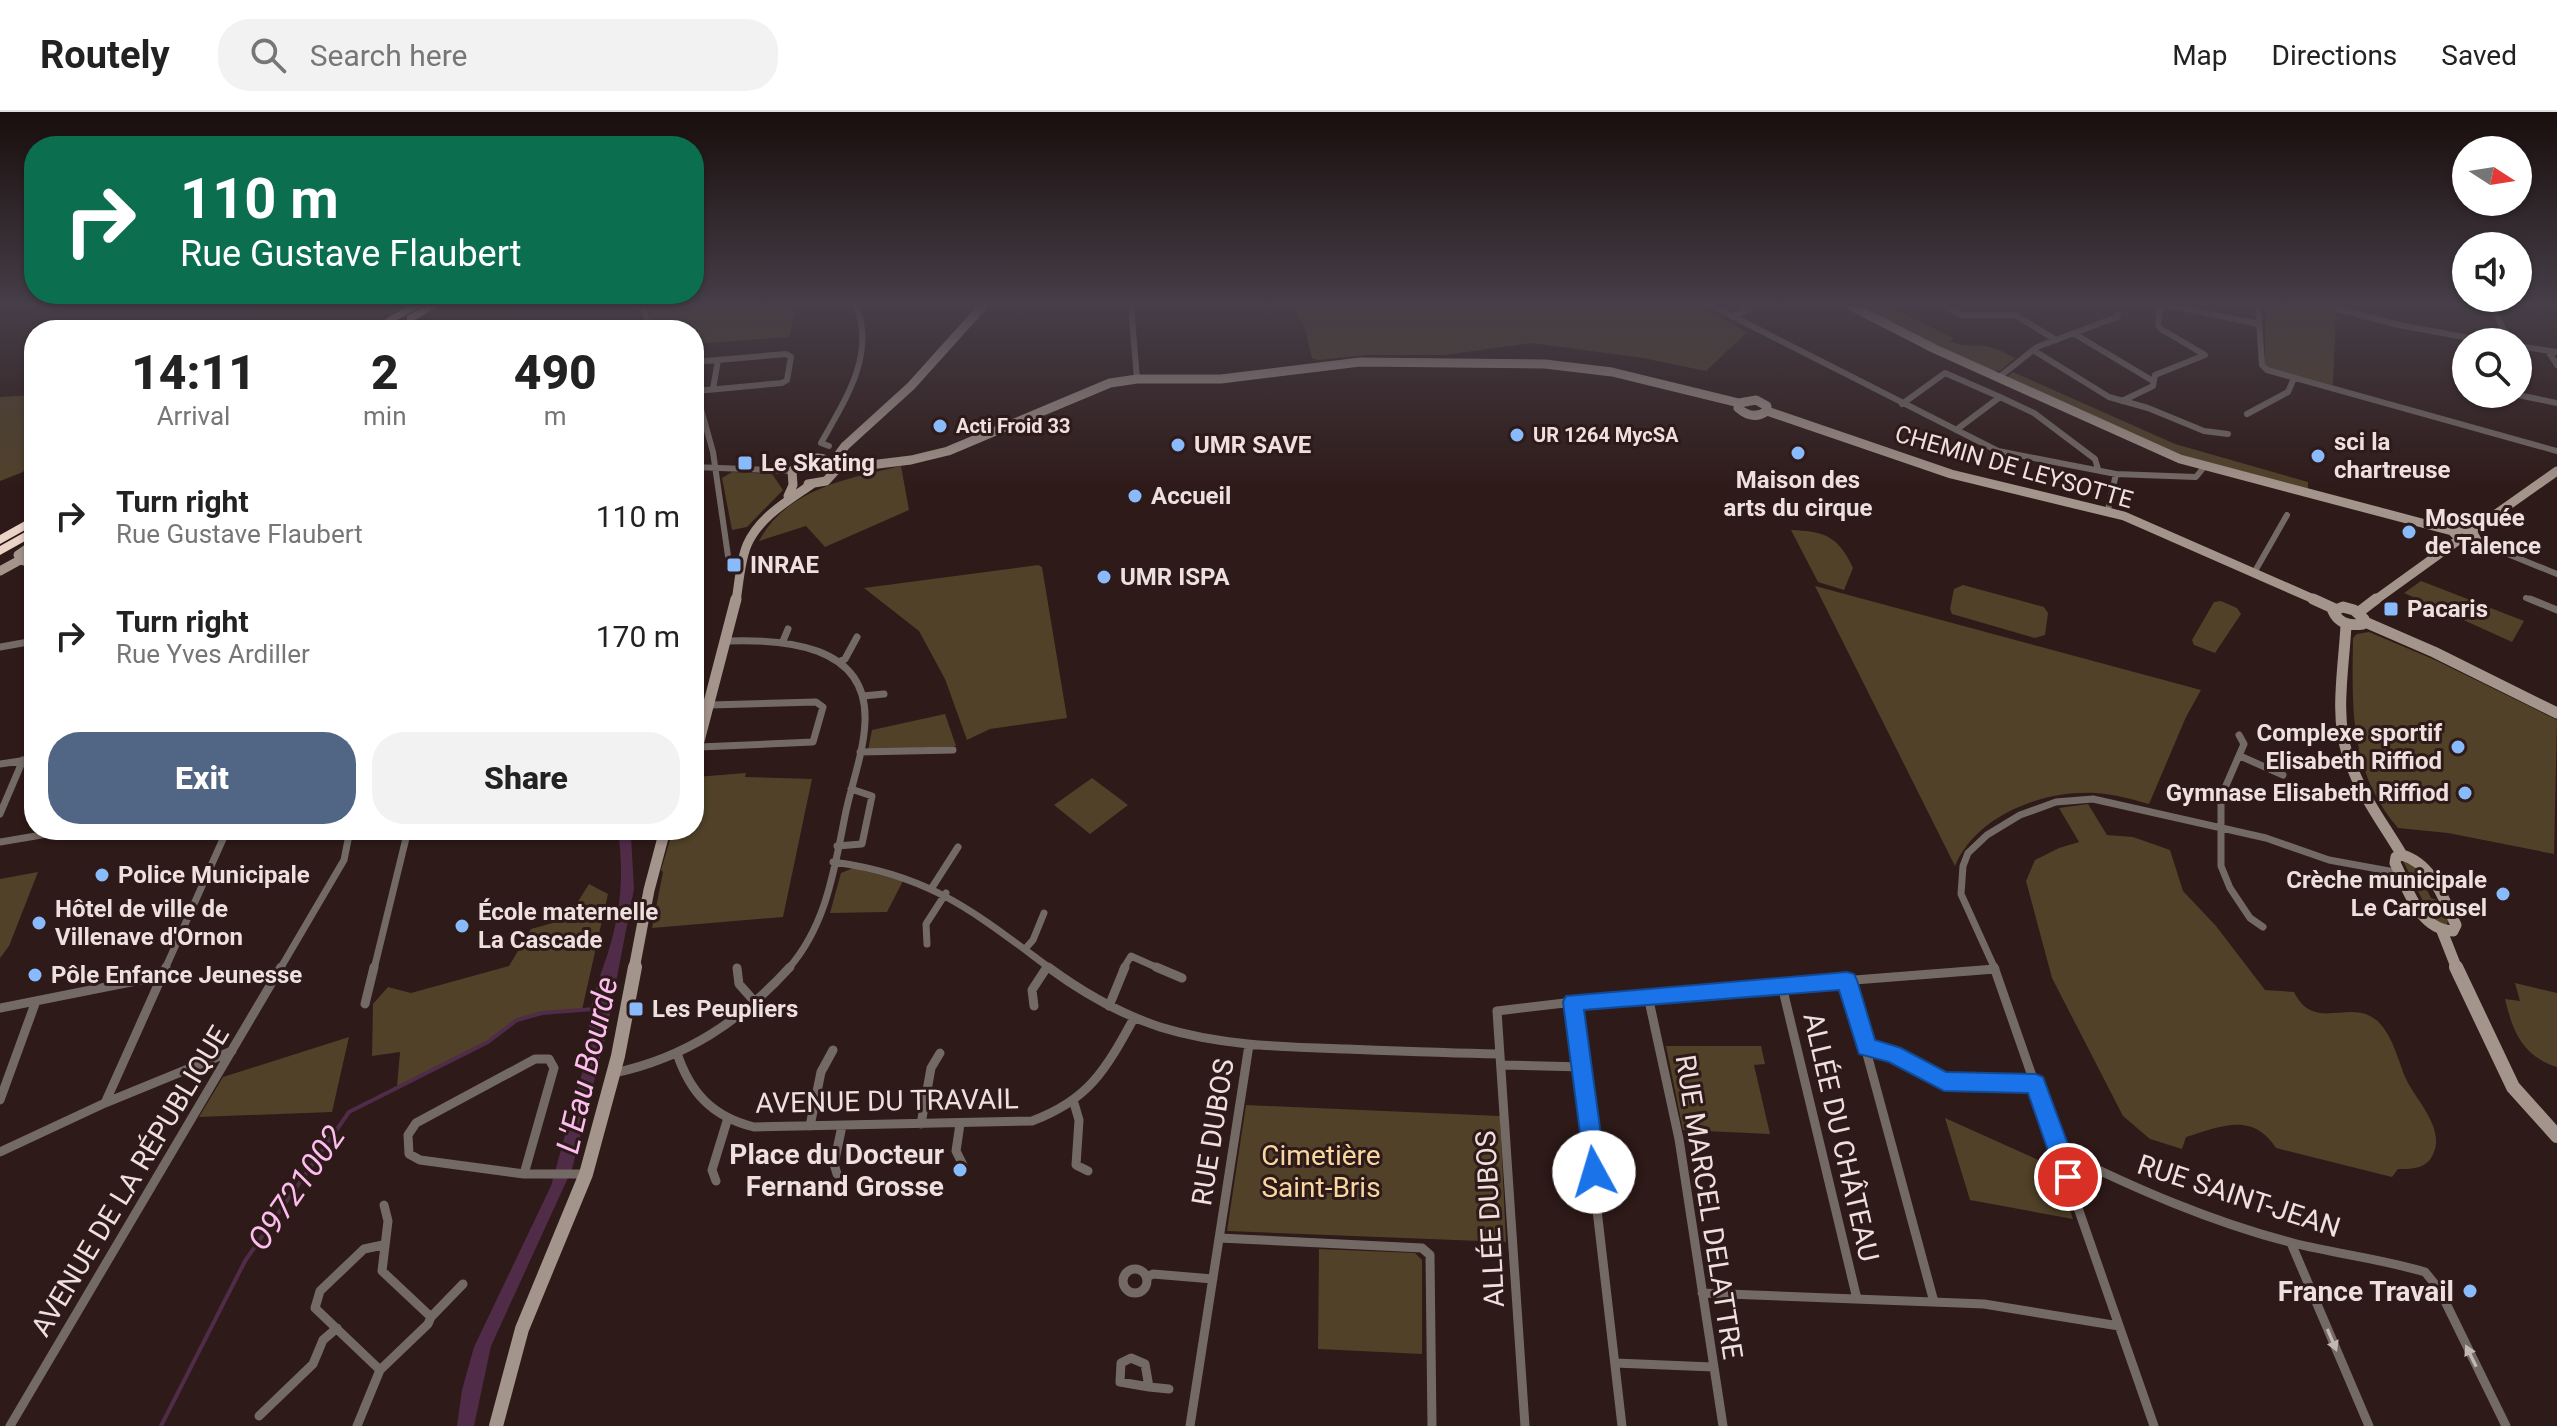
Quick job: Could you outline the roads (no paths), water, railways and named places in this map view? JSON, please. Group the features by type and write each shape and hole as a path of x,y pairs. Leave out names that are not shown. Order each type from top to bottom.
{"highway":[{"path":"0,540 24,526"},
{"path":"0,551 24,537"}],"street":[{"path":"713,389 717,367"},
{"path":"704,388 782,383 787,380 789,367"},
{"path":"829,446 821,443 859,367"},
{"path":"785,500 793,475 802,461 845,446 928,367"},
{"path":"1136,367 1137,379"},
{"path":"819,457 835,465 930,456 1098,386 1137,379 1209,380 1310,367"},
{"path":"1577,367 1655,381 1739,403 1756,400 1767,406 1767,411 1757,416 1747,415 1740,410 1739,403"},
{"path":"1831,367 2011,456 2116,474 2190,478 2200,475 2204,467"},
{"path":"1976,367 2151,448 2204,467 2456,535"},
{"path":"1998,378 2011,367"},
{"path":"2061,367 2109,397 2204,431 2228,434"},
{"path":"2130,367 2153,381"},
{"path":"2122,401 2153,386 2155,375 2174,367"},
{"path":"2264,367 2557,451"},
{"path":"1902,404 1945,373 2034,413 2095,459 2098,469"},
{"path":"2247,414 2288,392 2294,378"},
{"path":"1956,430 2000,397"},
{"path":"2532,398 2557,403"},
{"name":"CHEMIN DE LEYSOTTE","path":"1767,411 1951,474 2108,510 2335,609"},
{"path":"704,420 713,452 728,556"},
{"path":"704,728 727,641 747,545 758,528 785,500 812,484 826,481 845,446"},
{"path":"704,468 793,475 812,484"},
{"path":"2474,536 2557,471"},
{"path":"2108,510 2116,474"},
{"path":"2254,573 2275,541 2275,534 2287,515"},
{"path":"2557,574 2461,528 2362,617 2356,626 2346,625 2334,616 2335,609 2343,607 2362,617 2557,713"},
{"path":"20,560 20,552 24,550"},
{"path":"0,571 24,560"},
{"path":"2526,598 2557,610"},
{"path":"2346,625 2341,719 2347,755 2365,795 2402,855 2422,863 2456,925 2453,931 2442,931 2426,921 2395,860 2402,855"},
{"path":"783,641 788,629"},
{"path":"839,662 845,659 857,637"},
{"path":"614,1073 677,1053 720,1030 784,973 809,939 825,906 860,752 866,711 863,696 857,682 839,662 812,648 783,641 727,641"},
{"path":"0,647 24,643"},
{"path":"863,696 884,694"},
{"path":"704,747 813,742 823,707 816,702 710,705"},
{"path":"2239,735 2244,744 2221,797 2221,866 2230,888 2250,918 2263,927"},
{"path":"860,752 953,750"},
{"path":"2240,756 2283,775"},
{"path":"0,764 23,760"},
{"path":"0,814 23,760"},
{"path":"837,846 855,847 862,844 866,836 872,796 851,789"},
{"path":"2154,1426 1995,969 1965,904 1960,882 1968,853 1978,841 2000,825 2056,802 2093,799 2266,838 2329,860 2400,873"},
{"path":"0,842 24,838"},
{"path":"105,1103 222,840"},
{"name":"AVENUE DE LA RÉPUBLIQUE","path":"10,1426 344,860 348,840"},
{"path":"365,1004 406,840"},
{"path":"496,1426 525,1320 586,1174 614,1073 649,890 662,840"},
{"path":"933,886 958,847"},
{"path":"833,862 880,867 933,886 1047,966 1109,1006 1134,1018 1186,1035 1249,1045"},
{"path":"927,944 923,936 927,920 946,893"},
{"path":"1025,949 1033,940 1044,913"},
{"path":"2442,931 2446,946 2513,1087 2557,1136"},
{"path":"1109,1006 1120,974 1131,956 1182,978"},
{"path":"1034,1006 1032,990 1047,966"},
{"path":"737,968 739,984 755,1002"},
{"path":"1622,1426 1583,1067 1573,1002 1995,969"},
{"path":"0,1008 161,976"},
{"path":"1847,980 1934,1302"},
{"name":"ALLÉE DU CHÂTEAU","path":"1782,986 1857,1299"},
{"name":"RUE MARCEL DELATTRE","path":"1648,996 1679,1139 1723,1426"},
{"path":"0,1100 36,1001"},
{"name":"ALLÉE DUBOS","path":"1525,1426 1497,1011 1573,1002"},
{"name":"AVENUE DU TRAVAIL","path":"677,1053 694,1094 727,1121 754,1127 1032,1121 1054,1115 1092,1088 1134,1018"},
{"name":"RUE DUBOS","path":"1190,1426 1249,1045 1499,1054"},
{"path":"1867,1047 1894,1054 1944,1081 2036,1084"},
{"path":"0,1152 105,1103 233,1050"},
{"path":"810,1126 821,1072 833,1050"},
{"path":"921,1124 931,1068 940,1053"},
{"path":"524,1174 554,1068 549,1059 535,1059 416,1123 408,1135 409,1154 413,1159 524,1174 551,1177 586,1174"},
{"path":"1501,1065 1583,1067"},
{"path":"1074,1103 1079,1120 1076,1165 1088,1171"},
{"path":"716,1181 712,1170 727,1121"},
{"path":"960,1124 956,1151 963,1165"},
{"path":"837,1174 834,1164 842,1126"},
{"name":"RUE SAINT-JEAN","path":"2059,1151 2101,1172 2294,1243 2421,1270 2430,1275 2506,1426"},
{"path":"384,1205 388,1221 382,1271 431,1317"},
{"path":"1219,1238 1422,1248 1430,1255 1433,1283 1432,1426"},
{"path":"2294,1243 2369,1426"},
{"path":"380,1370 315,1308 320,1291 364,1249 383,1245"},
{"path":"1147,1277 1153,1274 1213,1279"},
{"path":"357,1426 380,1370 428,1324 463,1284"},
{"path":"1702,1293 2008,1307 2119,1326"},
{"path":"259,1416 313,1364 323,1340 337,1328"},
{"path":"1615,1363 1713,1367"},
{"path":"1149,1387 1169,1389"}],"water":[{"name":"L'Eau Bourde","path":"619,840 631,840 634,889 606,1034 572,1169 491,1346 474,1426 457,1426 462,1390 474,1347 551,1186 590,1044 592,1003 616,922 621,870"}],"waterway":[{"name":"O9721002","path":"161,1426 245,1261 349,1112 488,1042 517,1020 542,1013 594,1009"}],"place":[{"name":"Acti Froid 33","path":"940,426"},
{"name":"UR 1264 MycSA","path":"1517,435"},
{"name":"UMR SAVE","path":"1178,445"},
{"name":"Maison des arts du cirque","path":"1798,453"},
{"name":"sci la chartreuse","path":"2318,456"},
{"name":"Le Skating","path":"745,463"},
{"name":"Accueil","path":"1135,496"},
{"name":"Mosquée de Talence","path":"2409,532"},
{"name":"INRAE","path":"734,565"},
{"name":"UMR ISPA","path":"1104,577"},
{"name":"Pacaris","path":"2391,609"},
{"name":"Complexe sportif Elisabeth Riffiod","path":"2458,747"},
{"name":"Gymnase Elisabeth Riffiod","path":"2465,793"},
{"name":"Police Municipale","path":"102,875"},
{"name":"Crèche municipale Le Carrousel","path":"2503,894"},
{"name":"Hôtel de ville de Villenave d'Ornon","path":"39,923"},
{"name":"École maternelle La Cascade","path":"462,926"},
{"name":"Pôle Enfance Jeunesse","path":"35,975"},
{"name":"Les Peupliers","path":"636,1009"},
{"name":"Place du Docteur Fernand Grosse","path":"960,1170"},
{"name":"France Travail","path":"2470,1291"}],"park label":[{"name":"Cimetière Saint-Bris","path":"1321,1171"}]}
